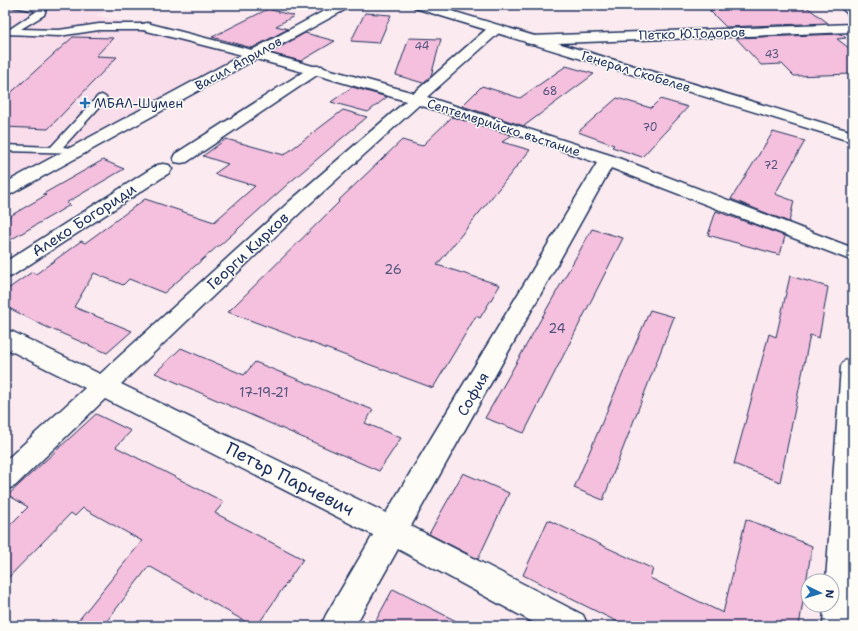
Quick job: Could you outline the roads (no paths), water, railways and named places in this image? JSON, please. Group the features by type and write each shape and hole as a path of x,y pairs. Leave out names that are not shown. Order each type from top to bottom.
{"street":[{"name":"Васил Априлов","path":"5,190 344,5"},
{"name":"Генерал Скобелев","path":"419,5 853,137"},
{"path":"844,5 853,12"},
{"name":"Септемврийско въстание","path":"147,27 317,69 418,99 607,160 853,255"},
{"name":"Петко Ю.Тодоров","path":"531,40 853,28"},
{"name":"Георги Кирков","path":"5,478 296,206 495,29"},
{"path":"181,158 317,69"},
{"name":"София","path":"337,626 607,160"},
{"name":"Алеко Богориди","path":"5,272 163,169"},
{"name":"Петър Парчевич","path":"5,338 393,531 572,626"},
{"path":"839,626 853,366"}],"lane":[{"path":"9,31 41,13 42,10 14,5"},
{"path":"9,31 59,33 99,27 147,27"},
{"path":"54,150 102,98"},
{"path":"5,148 76,151"}],"place":[{"name":"МБАЛ-Шумен","path":"85,103"}]}
